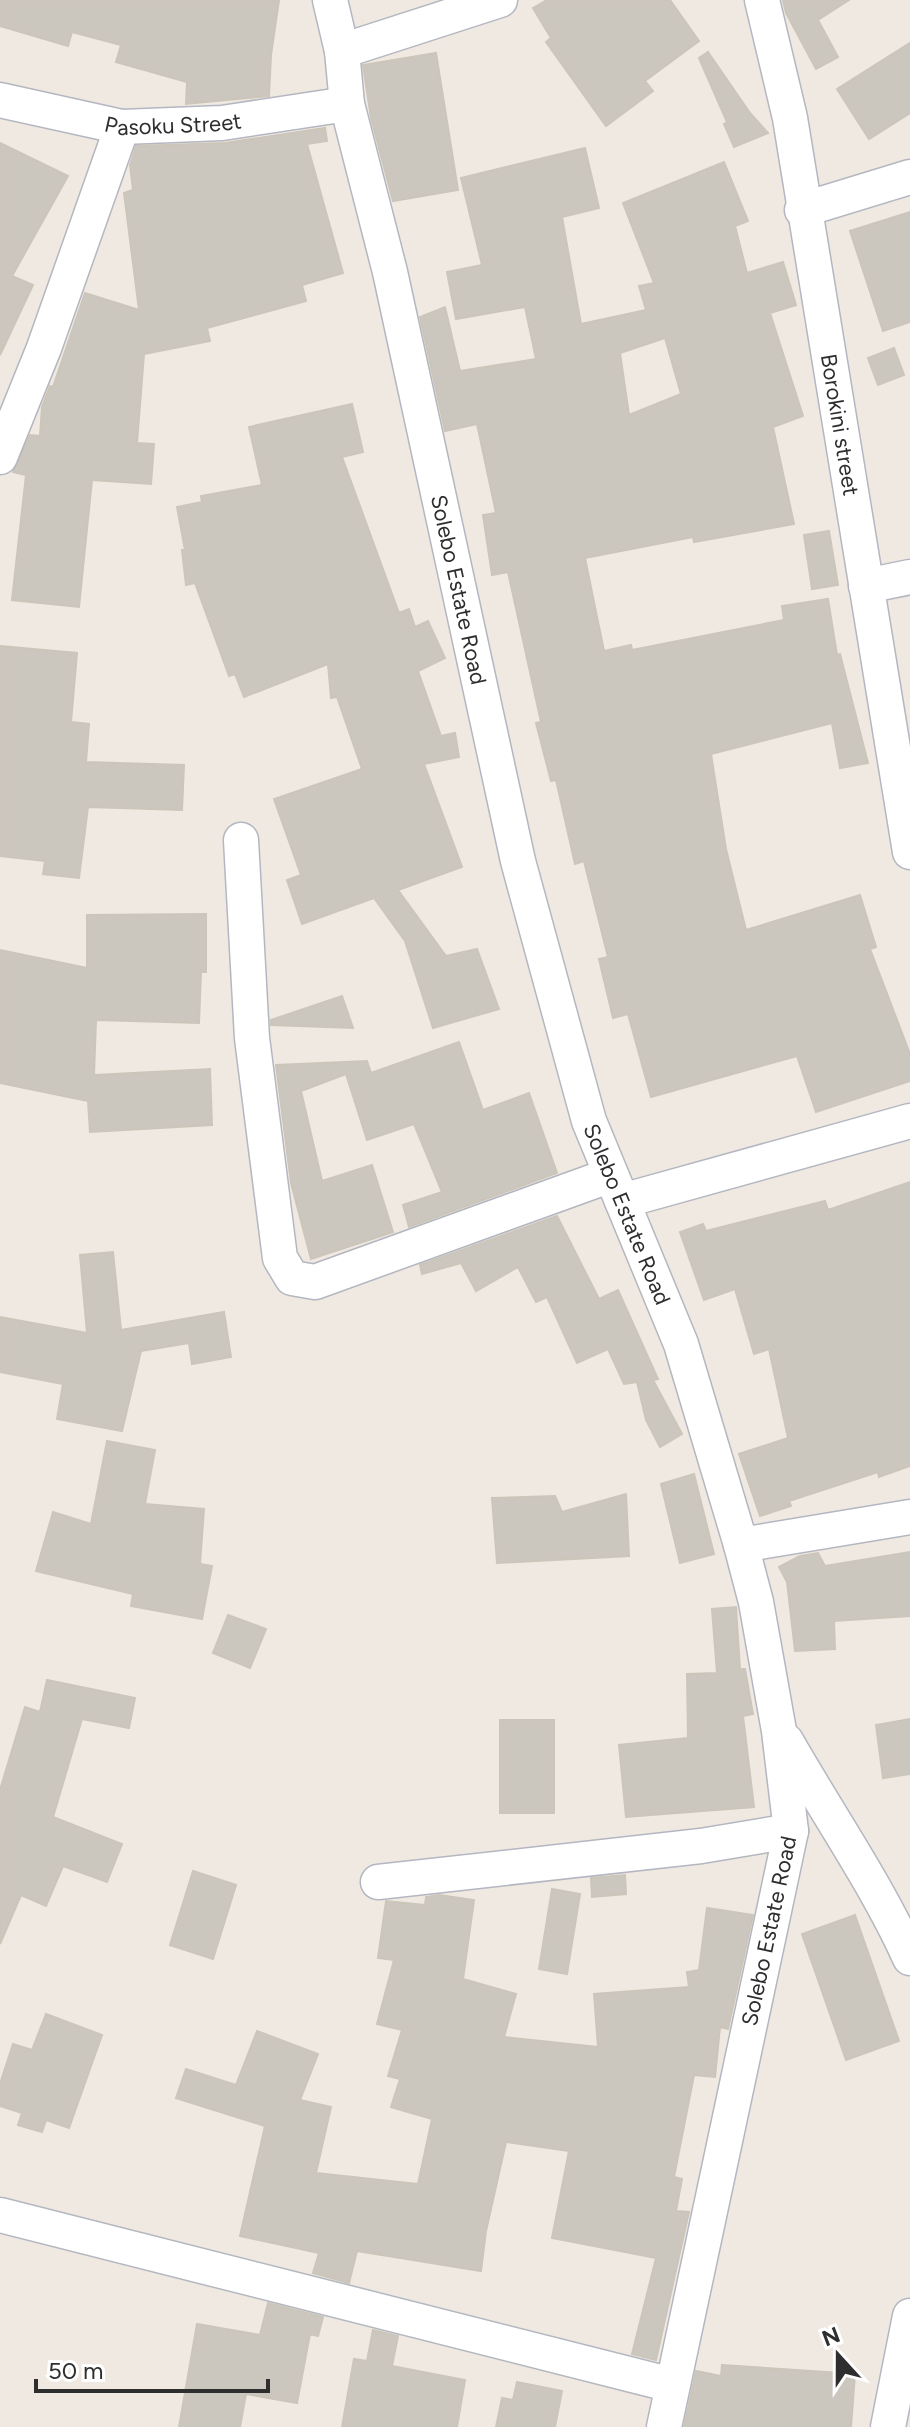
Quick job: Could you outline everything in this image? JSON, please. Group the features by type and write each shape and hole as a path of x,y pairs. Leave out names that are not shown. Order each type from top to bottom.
{"street":[{"name":"Solebo Estate Road","path":"330,0 342,51 347,104 390,272 518,861 589,1121 681,1344 756,1602 779,1731 791,1831 664,2427"},
{"path":"342,51 500,0"},
{"name":"Borokini street","path":"762,0 790,118 802,210 910,852"},
{"name":"Pasoku Street","path":"0,100 122,127 222,123 347,104"},
{"path":"0,457 44,348 122,127"},
{"path":"802,210 910,177"},
{"path":"866,586 910,577"},
{"path":"241,840 252,1038 280,1258 292,1278 315,1282 616,1188 910,1121"},
{"path":"741,1545 910,1517"},
{"path":"779,1731 852,1856 888,1909 910,1958"},
{"path":"378,1882 701,1846 791,1831"},
{"path":"0,2215 672,2385"},
{"path":"888,2427 910,2316"}],"building":[{"path":"0,0 279,0 269,96 186,104 187,82 116,62 121,45 72,32 68,46 0,26"},
{"path":"547,0 670,0 699,41 645,81 653,91 606,126 546,42 551,38 533,8"},
{"path":"783,0 849,0 818,20 838,57 816,69 786,13"},
{"path":"910,43 910,113 869,139 837,89"},
{"path":"708,52 750,113 768,133 734,147 724,124 727,122 699,58"},
{"path":"436,53 458,190 393,201 371,118 363,65"},
{"path":"325,128 327,141 307,144 343,273 302,285 306,301 207,328 210,341 144,354 137,443 154,444 151,484 92,480 79,607 12,600 26,475 13,472 30,435 40,436 42,407 50,386 53,387 85,293 139,310 124,193 133,190 130,165 136,146 225,143"},
{"path":"0,143 68,176 12,276 33,285 0,355"},
{"path":"585,148 599,208 562,217 581,324 646,310 639,286 654,283 623,203 724,162 748,221 735,226 747,273 783,262 796,305 770,313 803,416 773,427 794,524 694,542 693,537 585,558 604,651 631,645 632,650 784,620 782,606 828,599 837,655 840,654 868,763 840,768 832,723 711,754 726,849 746,930 860,895 876,947 870,949 910,1054 910,1081 816,1112 797,1056 651,1097 628,1014 613,1018 599,959 608,957 584,861 575,864 556,780 551,781 536,723 541,722 508,572 492,575 483,515 496,513 477,424 445,431 420,317 445,307 460,371 536,359 525,307 456,319 447,272 482,265 461,178","holes":["665,338 681,394 629,415 620,353"]},
{"path":"910,212 910,322 883,331 850,231"},
{"path":"894,348 904,375 878,385 868,358"},
{"path":"352,404 363,452 342,457 399,613 409,609 415,627 428,621 445,658 418,671 441,736 455,733 459,757 424,764 462,867 398,890 446,956 477,949 499,1009 433,1028 405,941 374,898 302,924 287,880 301,875 274,799 362,769 337,697 331,698 328,664 244,697 235,674 229,676 195,583 186,585 182,550 185,550 177,507 202,502 201,496 262,485 249,427"},
{"path":"829,531 838,585 812,589 804,535"},
{"path":"0,646 77,653 71,722 89,724 86,762 184,765 182,810 88,807 79,878 43,874 45,861 0,856"},
{"path":"206,914 206,972 201,972 199,1023 96,1020 94,1075 210,1069 212,1125 90,1132 88,1101 0,1083 0,950 87,968 87,915"},
{"path":"342,996 353,1028 271,1025 271,1020"},
{"path":"459,1042 483,1110 529,1093 557,1173 409,1227 403,1205 442,1192 414,1124 367,1140 346,1074 301,1091 322,1181 372,1165 393,1232 311,1259 291,1183 276,1065 367,1061 371,1073"},
{"path":"910,1182 910,1466 879,1477 878,1472 789,1501 791,1506 760,1516 739,1454 788,1438 769,1349 754,1354 735,1289 704,1300 680,1232 703,1224 706,1231 825,1201 828,1210"},
{"path":"557,1216 599,1299 618,1290 658,1379 653,1380 682,1434 660,1447 646,1420 637,1382 624,1384 608,1349 577,1363 547,1297 536,1302 518,1267 476,1291 461,1263 422,1274 420,1265"},
{"path":"113,1252 121,1330 224,1312 231,1357 192,1364 189,1343 141,1351 122,1431 57,1419 63,1384 0,1372 0,1317 87,1333 80,1255"},
{"path":"107,1441 155,1450 145,1504 204,1509 200,1564 212,1566 202,1619 131,1606 133,1594 36,1571 53,1512 91,1524"},
{"path":"694,1474 714,1554 680,1563 661,1484"},
{"path":"626,1494 629,1556 497,1563 492,1498 555,1496 562,1512"},
{"path":"910,1552 910,1616 834,1621 835,1649 795,1651 787,1582 779,1567 800,1556 818,1553 825,1566"},
{"path":"736,1607 740,1669 745,1669 753,1714 743,1716 754,1807 626,1817 619,1745 688,1738 687,1674 717,1673 712,1609"},
{"path":"228,1615 266,1629 250,1668 213,1653"},
{"path":"47,1680 135,1698 129,1728 82,1719 53,1817 122,1844 107,1882 63,1866 46,1906 21,1895 0,1944 0,1790 25,1707 40,1712"},
{"path":"910,1719 910,1774 883,1778 876,1725"},
{"path":"500,1720 554,1720 554,1813 500,1813"},
{"path":"193,1871 236,1885 213,1959 170,1945"},
{"path":"625,1875 626,1894 592,1897 591,1878"},
{"path":"552,1889 580,1894 567,1974 539,1969"},
{"path":"439,1895 474,1900 463,1979 516,1994 504,2037 598,2047 594,1994 689,1987 687,1972 699,1970 707,1908 753,1915 728,2029 720,2027 715,2077 694,2075 674,2177 682,2179 676,2211 689,2212 656,2360 632,2354 656,2258 552,2238 569,2151 506,2142 486,2231 481,2271 357,2251 349,2283 313,2273 319,2253 240,2236 265,2126 176,2098 186,2069 236,2085 257,2031 318,2054 300,2100 331,2107 316,2173 418,2184 432,2119 391,2107 400,2079 388,2076 402,2030 377,2024 394,1960 378,1958 386,1901 425,1905 426,1897"},
{"path":"855,1915 899,2041 846,2060 802,1934"},
{"path":"46,2014 102,2035 69,2128 46,2120 42,2132 18,2125 22,2113 0,2106 0,2084 13,2044 32,2050"},
{"path":"268,2303 323,2317 318,2336 310,2334 297,2403 246,2394 240,2427 179,2427 197,2324 260,2335"},
{"path":"373,2330 398,2336 392,2366 465,2380 457,2427 342,2427 354,2359 367,2361"},
{"path":"722,2365 855,2374 851,2427 684,2427 696,2371 721,2376"},
{"path":"517,2382 562,2391 555,2427 496,2427 502,2398 513,2400"}]}
